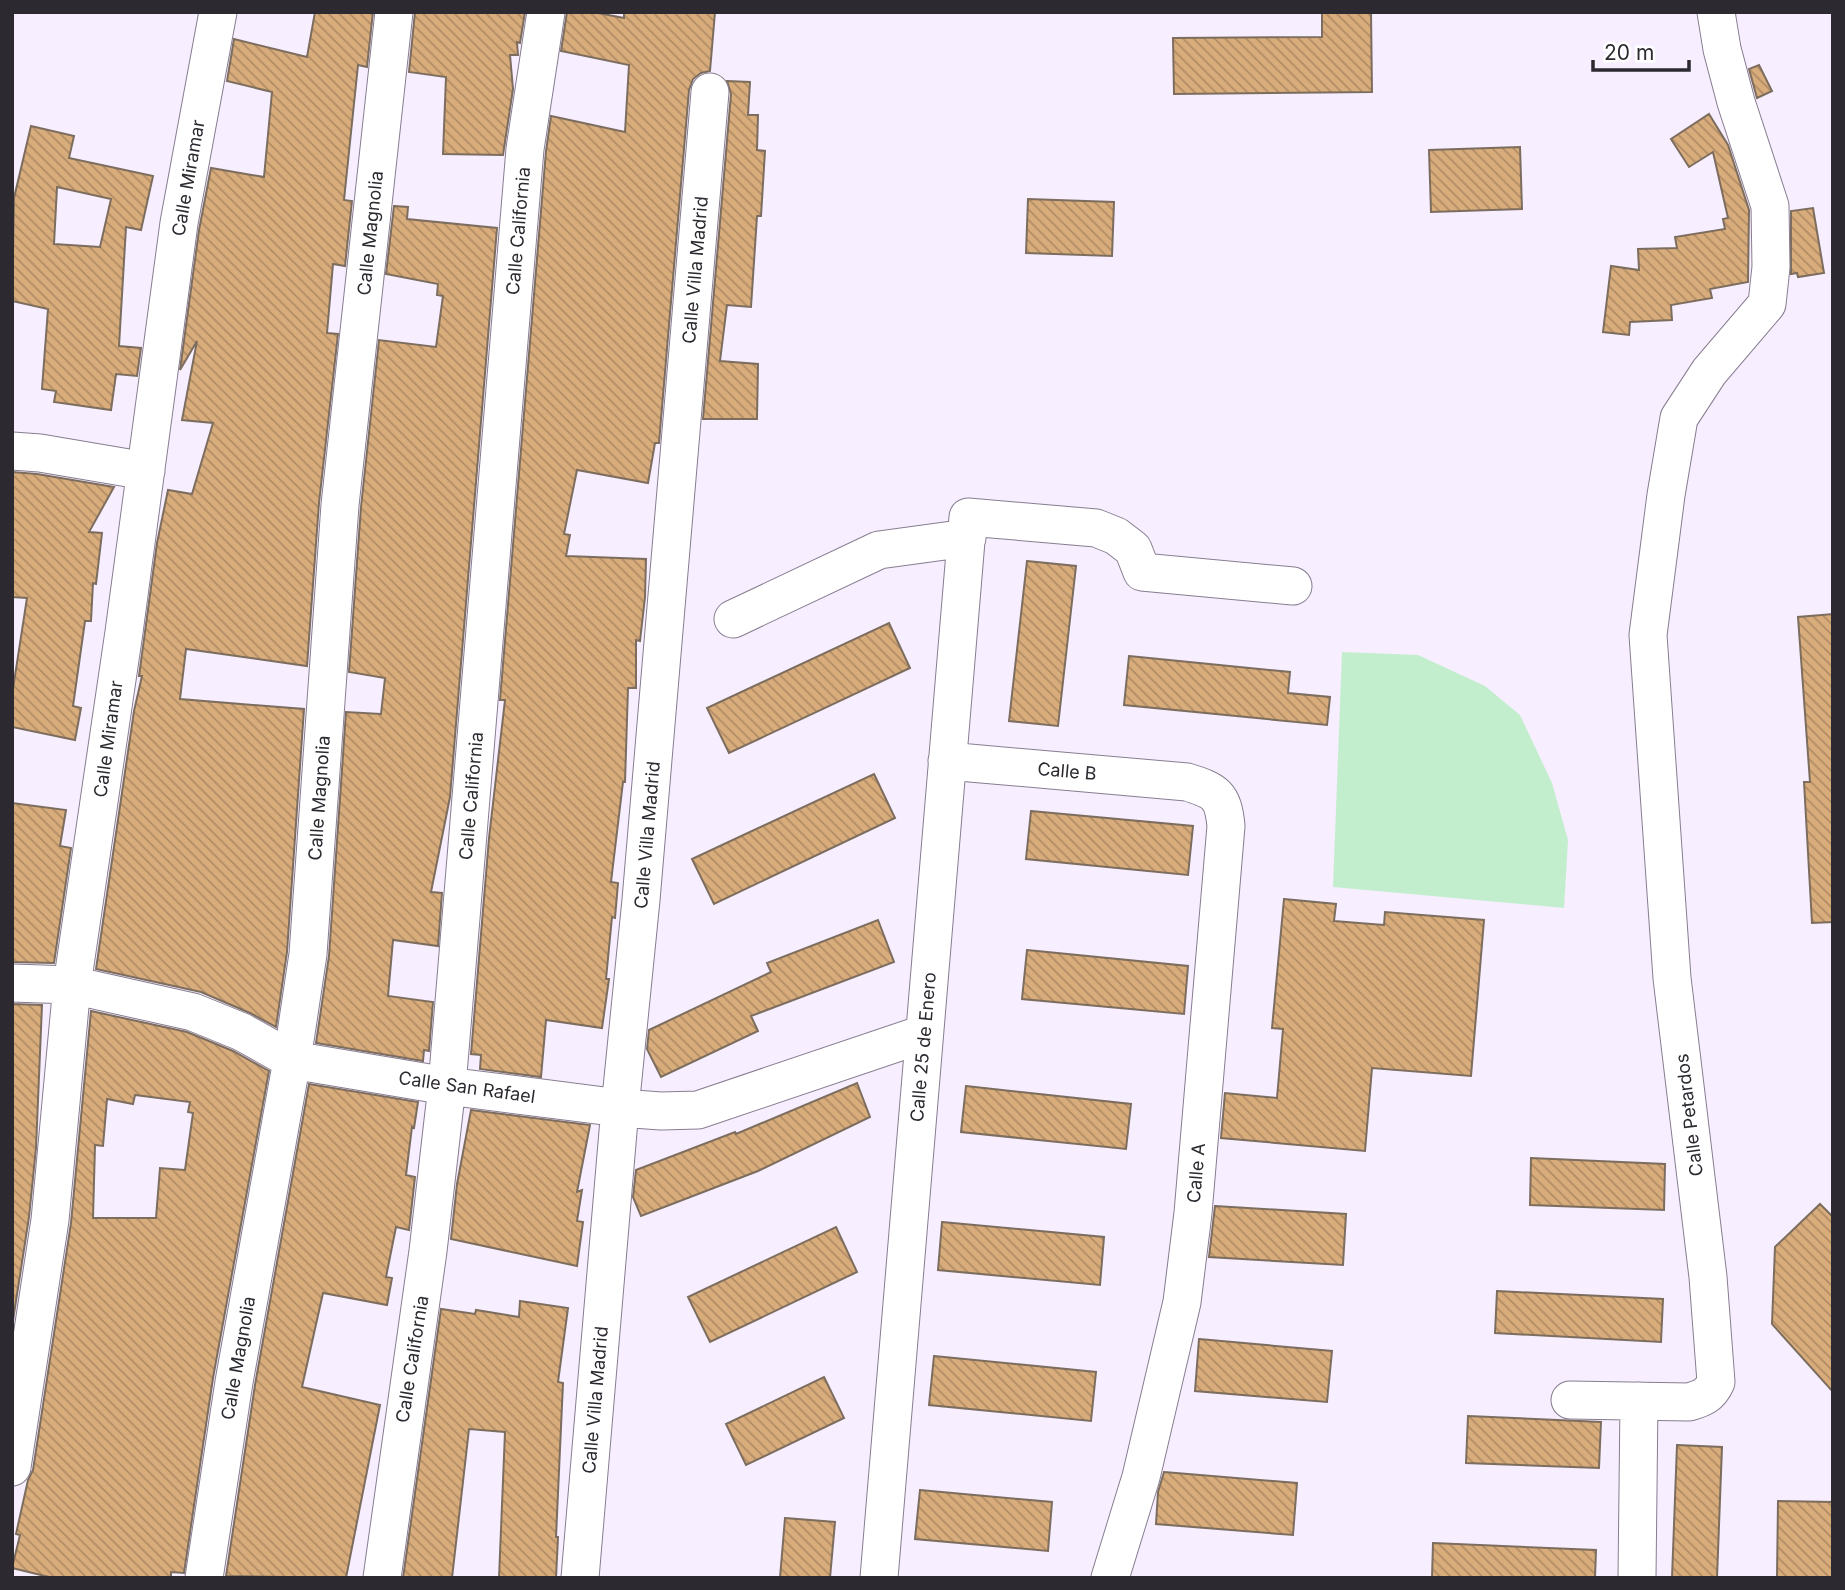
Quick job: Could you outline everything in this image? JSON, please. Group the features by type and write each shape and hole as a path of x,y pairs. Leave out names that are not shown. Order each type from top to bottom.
{"street":[{"name":"Calle Miramar","path":"12,1467 50,1220 72,985 179,223 218,12"},
{"name":"Calle Magnolia","path":"204,1578 234,1382 292,1060 308,954 340,505 394,12"},
{"name":"Calle California","path":"382,1578 428,1251 447,1086 525,149 546,12"},
{"name":"Calle Petardos","path":"1639,1401 1689,1402 1703,1398 1712,1391 1716,1382 1708,1277 1672,978 1648,635 1679,418 1709,372 1767,304 1771,267 1770,206 1736,102 1722,49 1716,12"},
{"name":"Calle Villa Madrid","path":"580,1578 620,1108 643,887 710,92"},
{"path":"12,452 40,453 146,471"},
{"path":"733,620 879,550 968,527 1096,528 1116,536 1133,549 1142,572 1293,586"},
{"name":"Calle 25 de Enero","path":"879,1578 968,527"},
{"name":"Calle B","path":"947,761 1187,782"},
{"name":"Calle A","path":"1111,1578 1141,1477 1172,1352 1182,1302 1193,1213 1226,826 1224,807 1210,789 1187,782"},
{"name":"Calle San Rafael","path":"12,983 72,985 193,1012 242,1032 292,1060 447,1086 660,1111 698,1110 923,1034"},
{"path":"1570,1399 1639,1401 1637,1578"}],"green space":[{"path":"1342,652 1418,655 1485,686 1520,715 1552,783 1568,840 1564,908 1333,887"}],"building":[{"path":"315,12 373,12 367,67 358,65 344,200 352,201 345,266 333,264 327,333 338,334 319,503 307,666 186,649 180,699 304,709 287,952 276,1027 201,992 96,969 134,711 142,676 139,676 157,543 168,490 192,494 213,423 182,420 197,341 180,370 199,230 211,168 264,177 272,92 227,81 234,39 307,57"},
{"path":"415,12 525,12 520,43 517,42 518,55 510,55 513,89 503,155 443,154 446,77 409,72"},
{"path":"567,12 593,12 624,18 624,12 715,12 710,71 693,79 689,90 659,443 655,443 648,483 577,470 564,534 570,535 566,556 646,559 645,597 640,641 636,640 636,688 628,688 625,782 611,882 618,883 615,918 612,917 606,979 609,979 602,1028 546,1020 541,1077 480,1069 481,1055 471,1054 489,838 505,700 500,700 551,116 625,132 629,65 561,51"},
{"path":"1322,12 1371,12 1372,92 1174,94 1173,38 1322,37"},
{"path":"1759,65 1772,91 1757,98 1749,69"},
{"path":"727,81 750,82 748,115 758,115 757,150 765,151 761,216 757,216 751,307 727,305 720,361 758,364 757,419 703,419 731,94"},
{"path":"1709,114 1728,145 1749,210 1748,282 1710,289 1712,298 1671,305 1672,320 1630,322 1629,335 1603,332 1611,266 1639,270 1638,249 1677,248 1675,237 1725,229 1723,219 1728,218 1713,152 1689,167 1671,139"},
{"path":"31,126 74,136 69,158 153,176 141,230 126,227 119,346 141,348 137,376 116,374 111,410 54,402 56,391 42,389 48,309 12,301 14,198","holes":["57,187 111,199 100,247 54,244"]},
{"path":"1520,147 1522,209 1431,212 1429,150"},
{"path":"1028,199 1114,202 1112,256 1026,253"},
{"path":"394,206 408,207 407,219 497,228 450,797 431,892 442,893 438,946 393,940 388,996 433,1002 429,1051 424,1050 423,1061 316,1043 329,956 346,712 381,714 385,678 349,672 361,507 379,340 436,347 443,296 437,295 438,284 386,274"},
{"path":"1813,208 1824,273 1798,277 1797,273 1791,274 1791,211"},
{"path":"12,472 114,487 89,532 102,533 96,584 93,583 91,621 85,621 73,706 81,708 75,740 12,727 12,695 27,598 12,597"},
{"path":"1027,561 1076,566 1058,726 1009,721"},
{"path":"1833,614 1833,922 1812,923 1804,782 1810,782 1798,617"},
{"path":"889,623 910,668 729,753 707,708"},
{"path":"1129,656 1290,672 1288,693 1330,697 1327,725 1124,705"},
{"path":"874,774 895,818 714,904 692,859"},
{"path":"12,803 66,810 60,846 71,848 54,963 12,962"},
{"path":"1031,811 1193,826 1188,875 1026,859"},
{"path":"1284,899 1336,904 1334,921 1384,925 1385,912 1484,920 1471,1076 1372,1068 1365,1151 1221,1138 1225,1093 1277,1098 1283,1029 1272,1028"},
{"path":"878,920 894,962 751,1016 758,1031 661,1077 647,1049 649,1030 771,972 767,963"},
{"path":"1027,950 1188,966 1184,1014 1022,999"},
{"path":"12,1004 42,1005 36,1148 29,1217 12,1327"},
{"path":"91,1011 187,1032 233,1051 269,1071 213,1378 184,1573 171,1572 171,1578 53,1578 12,1568 20,1535 16,1534 28,1480 33,1470 71,1223","holes":["135,1095 190,1102 188,1112 193,1113 185,1170 160,1168 156,1218 93,1218 95,1145 103,1146 107,1099 133,1104"]},
{"path":"857,1083 870,1117 758,1171 641,1216 633,1197 636,1170 735,1132 736,1134"},
{"path":"309,1084 418,1102 406,1175 415,1177 409,1230 396,1227 386,1277 392,1278 387,1305 323,1293 302,1387 380,1405 346,1578 226,1576 255,1385"},
{"path":"966,1086 1131,1104 1126,1149 961,1132"},
{"path":"471,1110 590,1125 577,1192 582,1190 577,1221 583,1222 577,1266 451,1239 457,1184"},
{"path":"1531,1158 1665,1164 1664,1210 1530,1205"},
{"path":"1820,1204 1833,1217 1833,1392 1772,1324 1775,1247"},
{"path":"1215,1206 1346,1214 1343,1265 1209,1257"},
{"path":"942,1222 1104,1237 1100,1285 938,1270"},
{"path":"836,1227 857,1272 710,1342 688,1297"},
{"path":"1497,1291 1663,1299 1661,1342 1495,1333"},
{"path":"520,1301 568,1308 558,1382 563,1383 556,1578 499,1578 505,1432 469,1429 452,1578 403,1578 441,1309 475,1314 476,1310 519,1317"},
{"path":"1199,1339 1332,1351 1327,1402 1195,1391"},
{"path":"934,1356 1096,1372 1091,1421 929,1405"},
{"path":"824,1377 844,1418 746,1465 726,1424"},
{"path":"1468,1416 1601,1422 1599,1468 1466,1463"},
{"path":"1677,1445 1722,1447 1717,1578 1672,1578"},
{"path":"1164,1472 1297,1483 1293,1535 1156,1524 1158,1492"},
{"path":"920,1490 1052,1502 1048,1551 915,1539"},
{"path":"1778,1501 1833,1502 1833,1578 1777,1577"},
{"path":"785,1518 835,1522 830,1578 780,1578"},
{"path":"1433,1543 1596,1550 1595,1578 1432,1578"}]}
